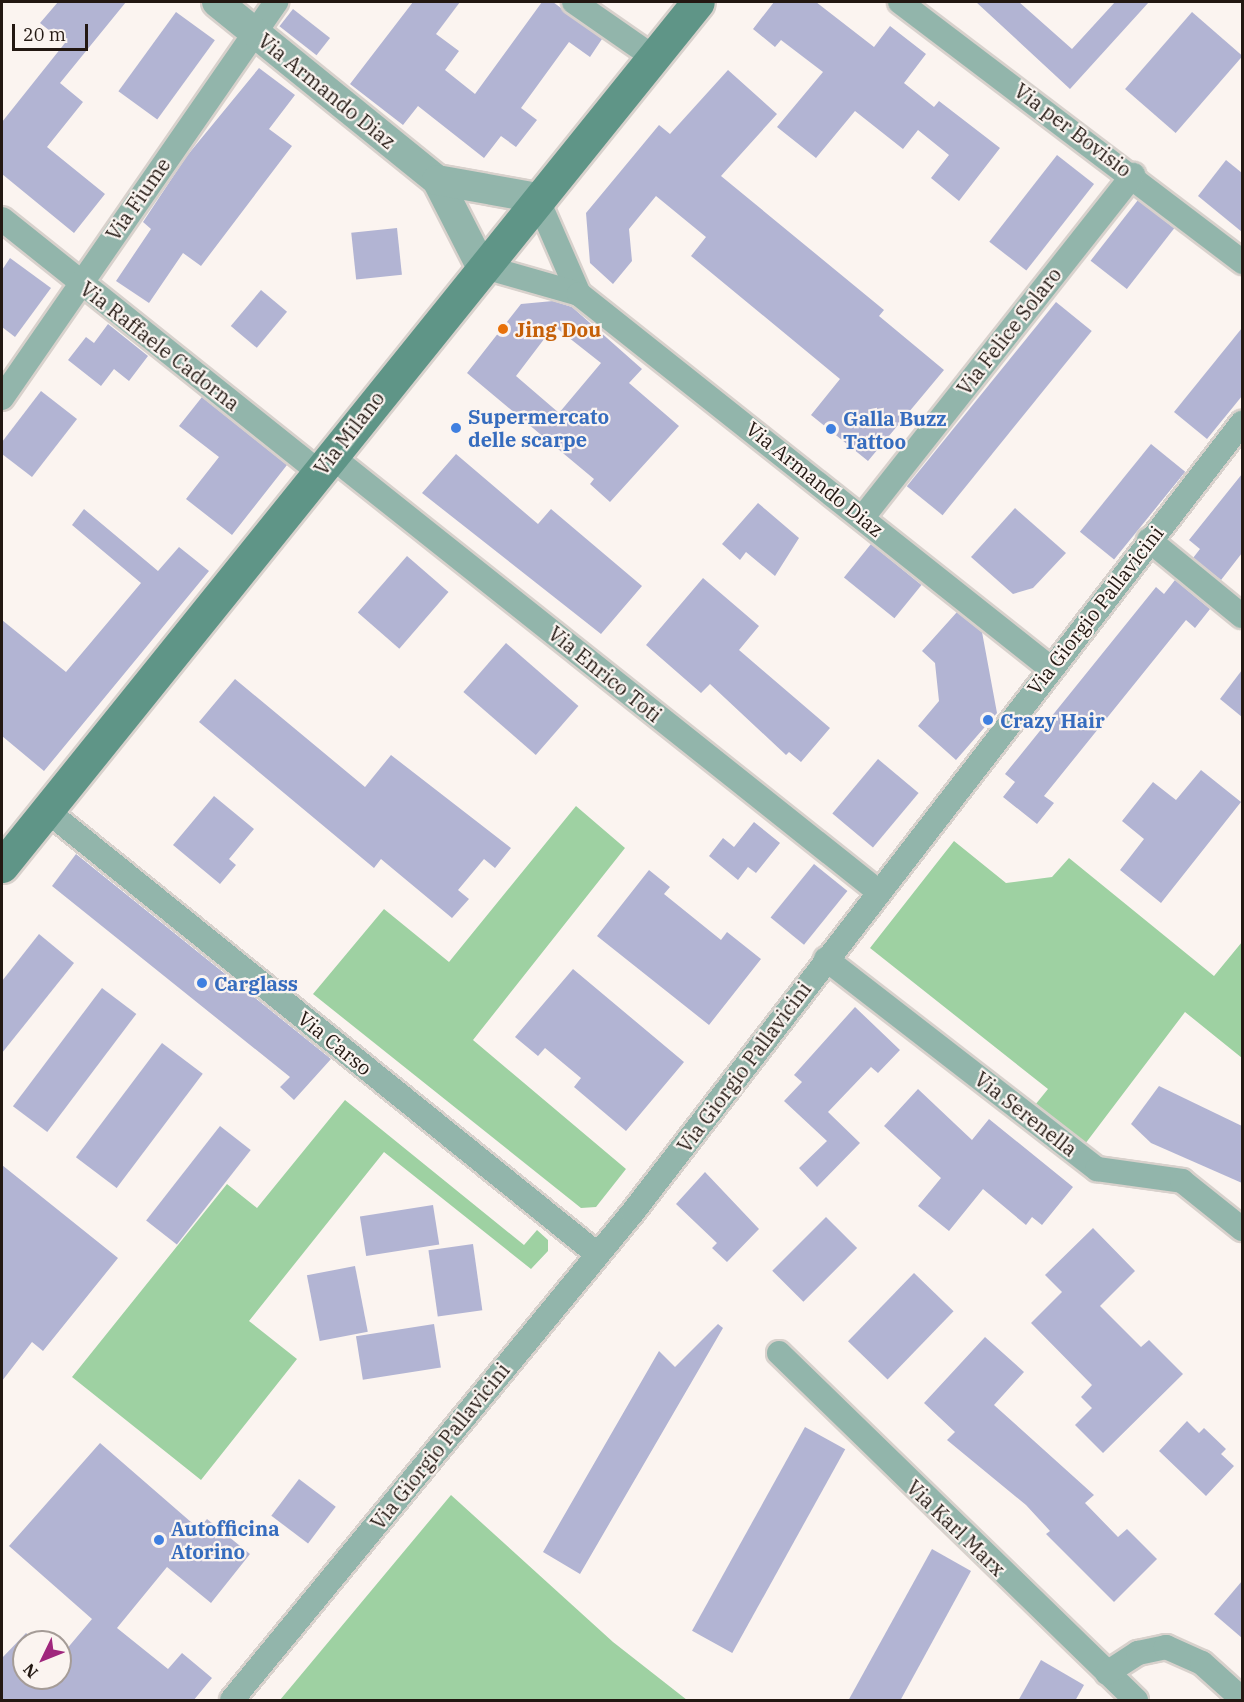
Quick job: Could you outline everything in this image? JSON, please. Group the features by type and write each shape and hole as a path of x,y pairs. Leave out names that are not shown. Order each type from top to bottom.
{"main road":[{"name":"Via Milano","path":"2,866 481,266 698,2"}],"street":[{"name":"Via Armando Diaz","path":"217,2 437,180 481,266 579,294 863,517 1049,667"},
{"name":"Via Fiume","path":"2,398 276,2"},
{"path":"574,2 653,57"},
{"name":"Via per Bovisio","path":"900,2 1133,174 1242,262"},
{"name":"Via Felice Solaro","path":"863,517 1133,174"},
{"name":"Via Armando Diaz","path":"437,180 537,198 579,294"},
{"name":"Via Raffaele Cadorna","path":"2,219 80,283 325,463"},
{"name":"Via Giorgio Pallavicini","path":"232,1701 597,1254 879,892 1049,667 1242,423"},
{"name":"Via Enrico Toti","path":"325,463 879,892"},
{"path":"1149,540 1242,616"},
{"name":"Via Carso","path":"46,810 597,1254"},
{"name":"Via Serenella","path":"826,959 1097,1169 1182,1181 1242,1229"},
{"name":"Via Karl Marx","path":"779,1353 1136,1701"},
{"path":"1107,1673 1138,1653 1166,1647 1202,1663 1242,1699"}],"green space":[{"path":"576,806 625,848 473,1040 626,1169 596,1207 581,1208 313,994 384,909 449,962"},
{"path":"954,841 1006,883 1052,877 1069,858 1214,976 1242,942 1242,1058 1185,1012 1085,1144 1035,1105 1048,1089 870,948"},
{"path":"345,1100 524,1245 537,1230 548,1240 548,1251 531,1269 384,1152 249,1321 297,1359 201,1480 72,1377 227,1184 257,1208"},
{"path":"451,1495 613,1642 687,1700 280,1700"}],"building":[{"path":"58,2 126,2 60,83 83,102 47,147 105,194 74,233 2,174 2,122 65,43 40,23"},
{"path":"413,2 460,2 436,34 459,51 445,70 475,94 542,2 553,2 602,39 590,57 569,42 521,108 537,120 516,147 501,136 484,158 418,106 403,125 350,84"},
{"path":"774,2 816,2 874,47 890,26 926,54 904,83 934,107 939,101 1000,148 959,201 931,178 949,155 918,130 903,149 855,111 816,158 777,127 823,72 781,40 775,47 753,29"},
{"path":"976,2 1019,2 1072,49 1115,2 1149,2 1070,89"},
{"path":"293,9 330,38 316,55 279,26"},
{"path":"176,12 215,40 157,119 118,91"},
{"path":"1192,12 1242,57 1176,133 1125,89"},
{"path":"259,68 295,95 269,129 292,146 201,266 183,253 149,303 116,281 151,229 143,222 186,157"},
{"path":"728,70 777,114 721,176 884,310 879,316 944,370 868,461 811,415 840,379 691,256 706,237 656,196 629,229 632,261 613,284 590,263 586,213 659,125 670,134"},
{"path":"1057,155 1094,184 1026,271 989,242"},
{"path":"1226,160 1242,173 1242,232 1198,196"},
{"path":"1138,200 1174,228 1127,289 1091,261"},
{"path":"397,228 402,275 356,280 351,233"},
{"path":"10,258 51,288 15,337 2,327 2,270"},
{"path":"261,290 287,312 257,348 231,326"},
{"path":"553,301 572,307 642,369 629,383 679,426 610,502 590,484 594,479 467,373 521,304","holes":["554,326 601,363 559,413 516,376"]},
{"path":"1056,302 1092,331 943,515 907,486"},
{"path":"108,324 148,356 129,381 114,369 101,386 68,360 86,337 94,343"},
{"path":"1242,328 1242,396 1207,439 1174,412"},
{"path":"41,391 77,419 32,477 2,454 2,442"},
{"path":"202,397 287,465 232,535 186,499 219,457 179,426"},
{"path":"1151,444 1185,472 1114,560 1080,532"},
{"path":"456,454 538,524 551,509 642,586 601,634 422,493"},
{"path":"1242,474 1242,553 1221,580 1193,558 1200,549 1189,540"},
{"path":"758,503 799,538 775,576 746,552 740,560 722,544"},
{"path":"1015,508 1066,553 1033,588 1013,594 971,557"},
{"path":"84,509 158,571 179,547 209,571 44,771 2,736 2,620 66,672 141,583 72,525"},
{"path":"871,544 922,585 894,618 844,577"},
{"path":"407,556 449,592 399,649 358,613"},
{"path":"703,578 759,626 739,650 830,728 801,762 789,752 786,755 710,684 701,693 646,645"},
{"path":"1175,580 1210,609 1195,628 1186,620 1044,796 1054,803 1037,824 1003,797 1015,782 1005,774 1156,587 1164,594"},
{"path":"957,612 982,632 997,713 956,760 918,726 939,701 935,663 922,651"},
{"path":"506,643 578,706 536,755 463,692"},
{"path":"1242,670 1242,717 1220,699"},
{"path":"235,679 365,787 391,755 511,848 495,868 484,859 458,890 469,899 452,918 381,859 374,868 199,722"},
{"path":"878,759 919,793 873,847 832,813"},
{"path":"1201,770 1241,802 1161,903 1120,870 1144,839 1122,821 1153,782 1176,800"},
{"path":"214,796 254,829 229,859 236,865 220,884 173,845"},
{"path":"754,822 780,843 756,873 748,867 738,880 709,856 723,838 734,847"},
{"path":"76,854 331,1059 294,1100 280,1087 290,1077 52,886"},
{"path":"814,864 847,891 804,945 771,918"},
{"path":"649,870 670,887 664,894 721,940 727,932 761,959 709,1025 597,936"},
{"path":"39,934 74,963 2,1053 2,981"},
{"path":"573,969 684,1062 626,1131 574,1087 581,1078 545,1048 538,1056 515,1037"},
{"path":"102,988 136,1014 47,1132 13,1106"},
{"path":"855,1007 900,1050 878,1073 871,1067 828,1112 860,1143 817,1187 799,1168 827,1141 784,1101 802,1082 794,1075"},
{"path":"162,1043 203,1074 117,1188 76,1157"},
{"path":"1159,1086 1242,1126 1242,1183 1151,1143 1131,1124"},
{"path":"918,1089 972,1140 989,1119 1073,1187 1042,1225 1032,1217 1026,1225 983,1189 949,1231 918,1206 941,1178 884,1126"},
{"path":"220,1126 251,1150 177,1245 146,1221"},
{"path":"2,1165 118,1258 43,1351 32,1342 2,1381"},
{"path":"705,1172 759,1229 727,1262 712,1248 717,1243 676,1204"},
{"path":"433,1205 439,1245 366,1256 360,1217"},
{"path":"826,1217 857,1248 803,1302 772,1271"},
{"path":"1093,1228 1135,1271 1100,1306 1141,1347 1149,1340 1183,1374 1103,1453 1075,1425 1092,1408 1081,1397 1092,1385 1031,1323 1062,1292 1045,1275"},
{"path":"473,1244 482,1310 438,1317 428,1250"},
{"path":"355,1266 368,1332 320,1341 307,1275"},
{"path":"914,1273 954,1311 888,1380 848,1341"},
{"path":"434,1324 441,1367 363,1380 356,1336"},
{"path":"718,1324 723,1328 580,1574 543,1552 659,1351 675,1367"},
{"path":"985,1337 1024,1372 994,1405 1094,1495 1085,1503 1118,1537 1127,1529 1157,1559 1114,1602 1046,1534 1050,1531 1026,1505 947,1440 955,1432 924,1403"},
{"path":"1187,1421 1199,1433 1204,1428 1226,1449 1221,1454 1234,1466 1206,1496 1159,1451"},
{"path":"805,1427 845,1449 732,1653 692,1631"},
{"path":"100,1443 199,1529 207,1519 250,1554 211,1603 167,1567 117,1628 168,1669 182,1653 212,1678 193,1701 2,1701 2,1658 12,1648 12,1690 72,1690 72,1643 92,1619 9,1546"},
{"path":"299,1479 336,1507 308,1543 271,1516"},
{"path":"932,1549 971,1571 900,1701 848,1701"},
{"path":"1242,1581 1242,1638 1214,1614"},
{"path":"1041,1660 1084,1685 1075,1701 1018,1701"}],"place":[{"name":"Jing Dou","path":"503,329"},
{"name":"Supermercato delle scarpe","path":"456,428"},
{"name":"Galla Buzz Tattoo","path":"831,429"},
{"name":"Crazy Hair","path":"988,720"},
{"name":"Carglass","path":"202,983"},
{"name":"Autofficina Atorino","path":"159,1540"}]}
